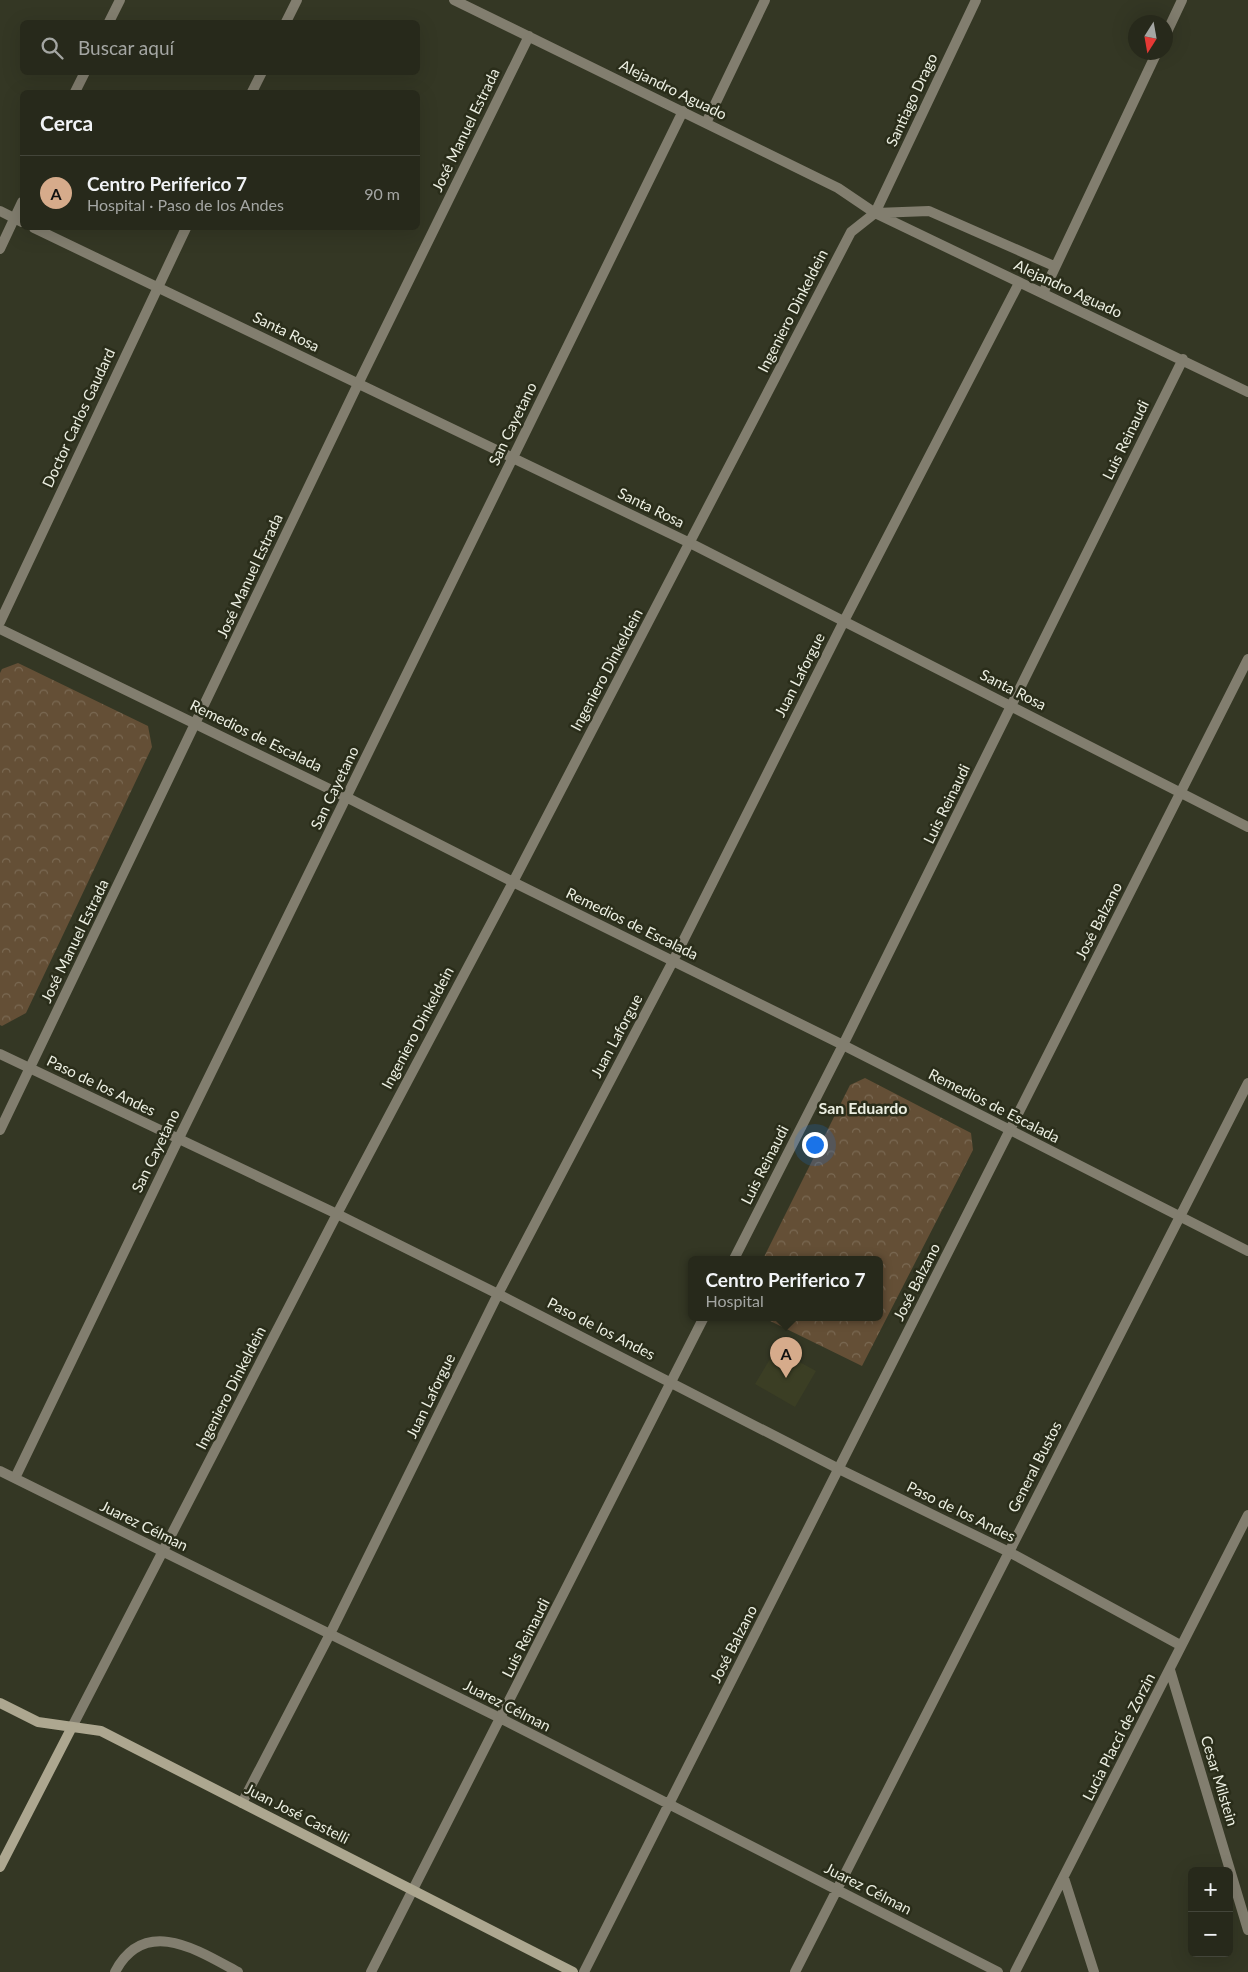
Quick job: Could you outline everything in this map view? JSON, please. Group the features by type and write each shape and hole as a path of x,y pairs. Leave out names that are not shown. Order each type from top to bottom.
{"main road":[{"name":"Juan José Castelli","path":"0,1703 38,1722 101,1731 573,1972"},
{"name":"Ingeniero Dinkeldein","path":"0,1867 72,1727"}],"street":[{"path":"110,20 120,0"},
{"path":"287,20 297,0"},
{"name":"Alejandro Aguado","path":"454,0 838,188 875,213 1019,283 1183,359 1248,392"},
{"path":"706,123 765,0"},
{"name":"Santiago Drago","path":"875,213 976,0"},
{"path":"1173,19 1182,0"},
{"name":"José Manuel Estrada","path":"0,1130 197,724 358,384 529,36"},
{"path":"1043,293 1054,266 1153,60"},
{"path":"76,90 84,75"},
{"path":"253,90 260,75"},
{"name":"San Cayetano","path":"15,1478 178,1140 348,798 683,111"},
{"path":"0,211 19,220 0,249"},
{"name":"Alejandro Aguado","path":"875,213 929,211 1054,266"},
{"name":"Ingeniero Dinkeldein","path":"72,1727 337,1214 513,882 851,232 875,213"},
{"name":"Santa Rosa","path":"38,230 690,543 1248,827"},
{"name":"Doctor Carlos Gaudard","path":"0,622 185,230"},
{"name":"Juan Laforgue","path":"242,1803 330,1634 498,1294 673,961 844,621 1019,283"},
{"name":"Luis Reinaudi","path":"736,1256 1012,707 1183,359"},
{"name":"Remedios de Escalada","path":"0,629 348,798 843,1045 1248,1251"},
{"name":"José Balzano","path":"584,1972 1248,659"},
{"name":"Paso de los Andes","path":"0,1054 337,1214 672,1381 839,1469 1009,1552 1180,1645"},
{"name":"General Bustos","path":"795,1972 1248,1083"},
{"name":"Luis Reinaudi","path":"372,1972 502,1719 702,1321"},
{"name":"Juarez Célman","path":"0,1471 502,1719 998,1972"},
{"name":"Lucia Placci de Zorzin","path":"1015,1972 1248,1514"},
{"name":"Cesar Milstein","path":"1170,1670 1248,1930"},
{"path":"1064,1878 1094,1972"},
{"path":"116,1972 133,1951 150,1942 168,1941 186,1945 238,1972"}],"shaded area":[{"path":"776,1349 816,1371 795,1407 755,1384"}],"green space":[{"path":"18,663 148,726 152,747 26,1013 2,1026 0,1025 0,673 2,669"},
{"path":"865,1078 971,1133 973,1150 862,1366 770,1321 883,1321 883,1256 764,1256 850,1085"}],"place":[{"name":"Centro Periferico 7","path":"786,1378"}],"district":[{"name":"San Eduardo","path":"863,1108"}]}
